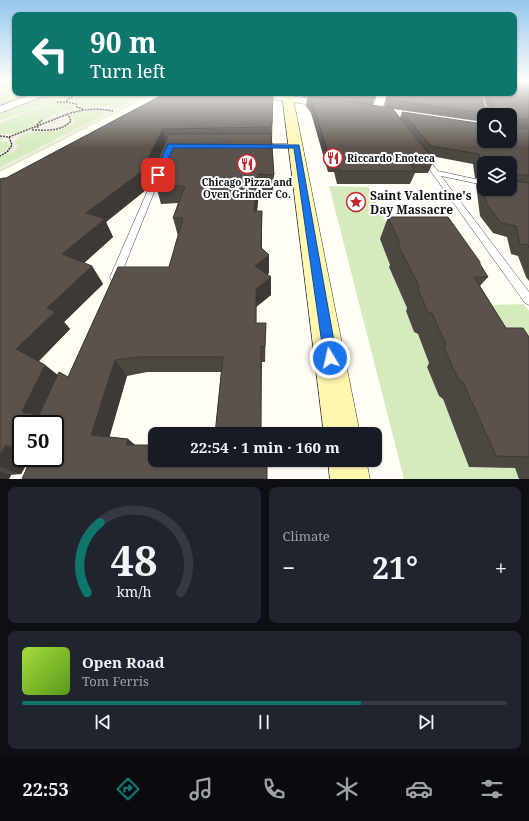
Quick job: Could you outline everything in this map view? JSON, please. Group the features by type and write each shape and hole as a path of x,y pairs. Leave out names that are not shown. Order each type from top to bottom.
{"main road":[{"path":"289,103 341,427"},
{"path":"347,467 350,479"}],"street":[{"path":"0,110 17,103"},
{"path":"326,103 345,107"},
{"path":"377,103 372,111 390,114"}],"lane":[{"path":"254,146 296,146"},
{"path":"418,150 529,300"},
{"path":"111,285 167,153"},
{"path":"435,173 477,182"}],"path":[{"path":"0,136 9,137 32,130 38,128 45,122 84,110 105,109 113,111"},
{"path":"32,130 60,128 70,123 71,121 68,114"},
{"path":"38,128 37,125 42,120"},
{"path":"0,156 11,148 12,145 9,137"}],"green space":[{"path":"27,103 135,103 0,172 0,114"},
{"path":"329,186 368,187 388,226 487,305 524,304 529,311 529,391 380,239 390,265 389,267 407,308 406,311 414,332 418,334 429,363 427,367 439,396 443,399 469,467 515,468 519,479 404,479"}],"shaded area":[{"path":"52,103 0,123 0,120"},
{"path":"70,103 79,103 81,107 89,108 109,105 117,108 127,103 132,103 0,170 0,167 106,114 98,110 75,113 70,116 75,120 72,125 58,130 32,132 21,135 15,141 17,145 19,145 15,151 0,157 0,154 5,151 9,145 8,143 0,141 2,140 0,134 15,134 28,130 35,125 40,124 53,114 72,109 74,105"}],"building":[{"path":"147,103 273,103 271,127 163,129 141,172 86,213 105,219 62,254 92,266 47,308 55,312 16,349 45,365 22,411 24,413 33,413 33,415 12,415 12,446 5,446 0,456 0,179"},
{"path":"312,103 359,103 392,108 434,160 409,160 415,171 340,171 336,160 330,160"},
{"path":"416,103 484,103 487,108 477,108 477,112"},
{"path":"493,103 529,103 529,119 517,118 517,108 491,108 494,106"},
{"path":"402,112 477,123 477,148 517,148 517,128 529,129 529,176 517,174 517,156 479,156 479,154 431,146"},
{"path":"169,134 271,134 274,175 258,174 254,211 262,211 261,248 269,255 255,266 271,277 256,289 256,323 266,323 265,346 261,346 261,427 216,427 223,357 137,357 115,360 91,435 128,439 126,445 148,445 148,467 267,467 267,479 22,479 27,467 64,467 64,415 39,415 59,372 68,377 118,267 169,267 183,218 173,218 185,186 156,186 168,153 157,161"},
{"path":"517,181 529,183 529,248 528,245 520,244 516,226 501,223 487,205 485,196 517,196"},
{"path":"388,217 448,217 480,262 488,277 474,277 506,328 523,328 529,337 529,457 496,456 463,382 458,379 444,347 446,344 432,313 428,312 418,289 419,286 398,245 400,243"}],"place":[{"name":"Riccardo Enoteca","path":"333,158"},
{"name":"Chicago Pizza and Oven Grinder Co.","path":"247,164"},
{"name":"Saint Valentine's Day Massacre","path":"356,202"}],"route":[{"path":"158,175 170,146 296,146 330,358"}]}
